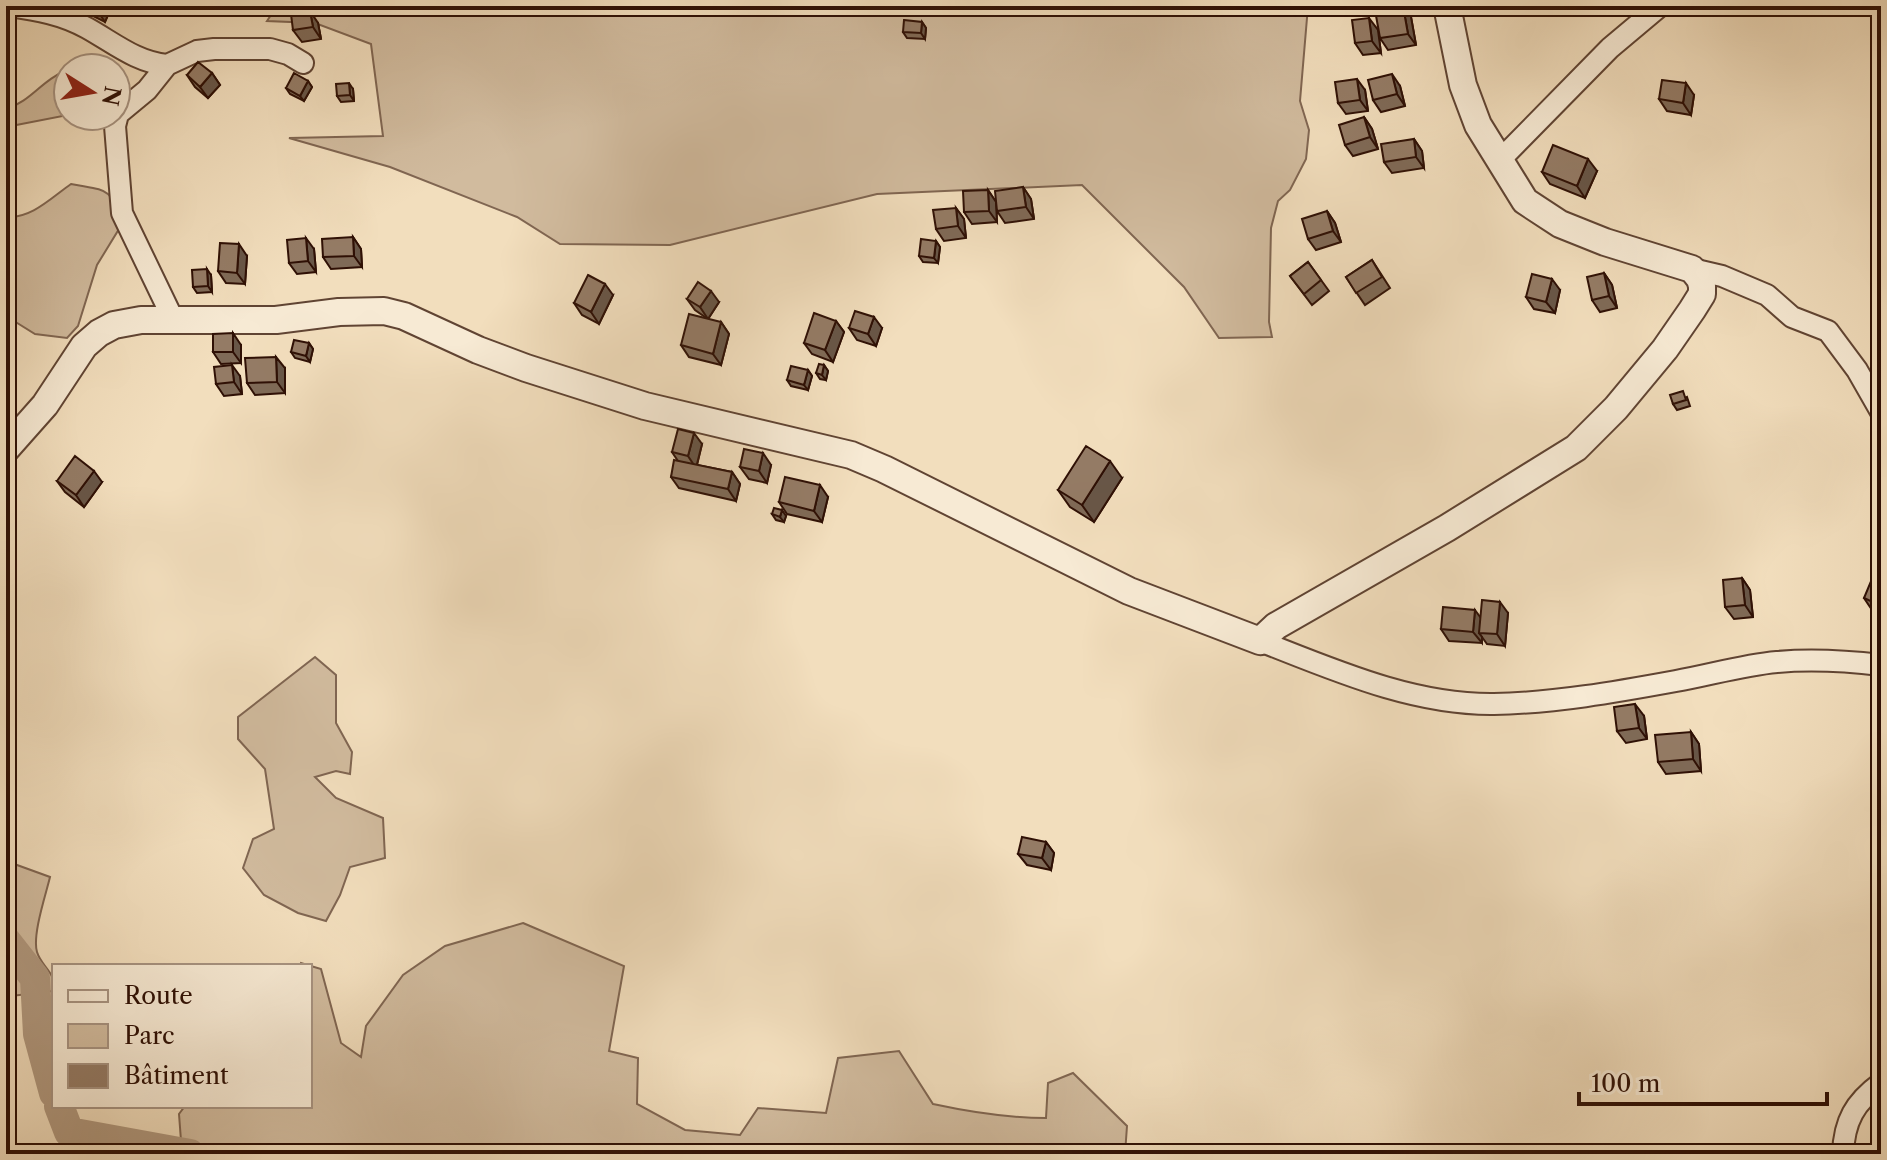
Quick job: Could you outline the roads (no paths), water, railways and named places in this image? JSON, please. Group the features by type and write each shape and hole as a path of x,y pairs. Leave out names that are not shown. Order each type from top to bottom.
{"street":[{"path":"9,6 47,11 85,27 148,63 167,65"},
{"path":"1447,6 1463,85 1478,125 1525,201 1560,224 1605,242 1722,276 1767,295 1792,317 1828,331 1857,370 1881,412"},
{"path":"1501,159 1610,48 1660,6"},
{"path":"174,321 122,213 115,126 118,114 147,90 167,65 197,51 270,49 288,54 303,63"},
{"path":"1260,641 1276,626 1447,528 1576,448 1616,408 1665,349 1692,310 1702,294 1702,286 1692,269"},
{"path":"6,449 45,405 84,346 114,325 141,320 276,320 339,312 384,311 404,316 514,364 630,401 851,455 1129,591 1344,674 1441,700 1493,704 1593,695 1779,662 1881,665"},
{"path":"1843,1154 1844,1136 1853,1108 1881,1083"}],"waterway":[{"path":"6,941 35,978 38,1034 52,1086"},
{"path":"60,1108 69,1132 190,1154"}]}
